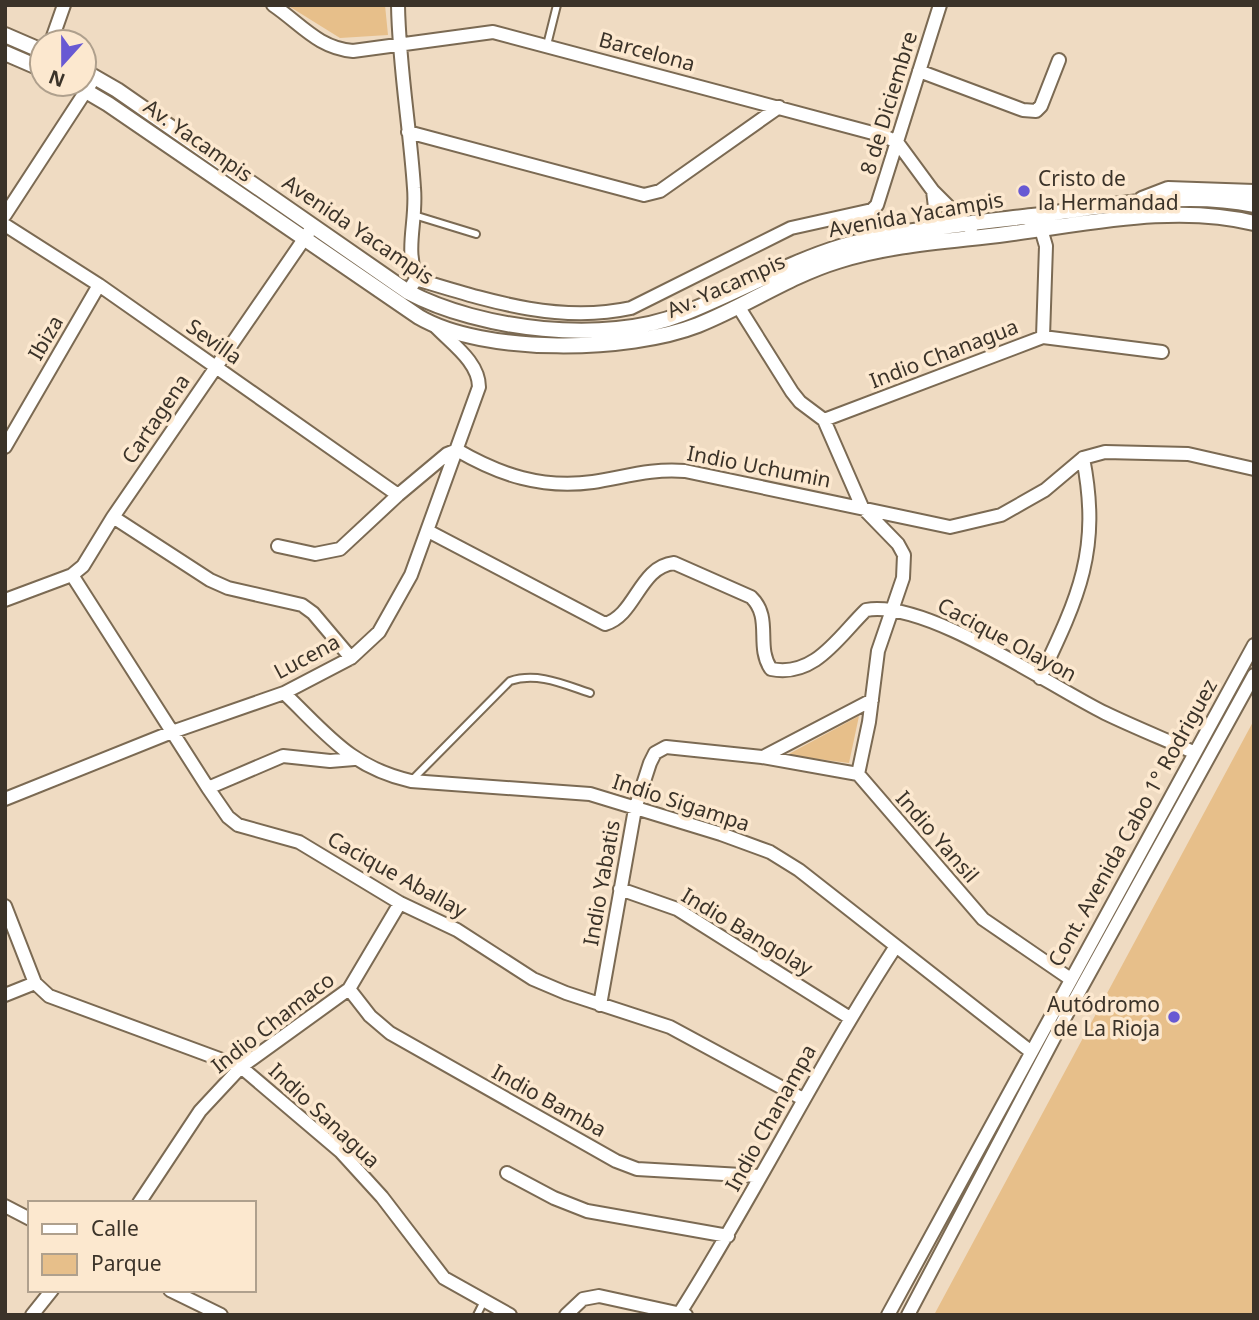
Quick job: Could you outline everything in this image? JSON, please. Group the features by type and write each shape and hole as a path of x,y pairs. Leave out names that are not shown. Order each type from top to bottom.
{"street":[{"path":"56,28 64,5"},
{"name":"Barcelona","path":"273,5 317,40 334,49 353,51 494,32 779,107 897,142"},
{"path":"398,5 414,215 409,258 412,285"},
{"name":"8 de Diciembre","path":"412,285 543,312 617,311 631,308 791,228 872,210 877,205 940,5"},
{"path":"5,35 28,45"},
{"path":"5,53 28,63"},
{"path":"919,71 1023,110 1036,111 1041,106 1059,60"},
{"name":"Avenida Yacampis","path":"98,80 313,226 452,312 495,321 564,329 643,325 680,315 821,253 847,245 967,223 1196,199 1254,205"},
{"path":"5,215 75,98"},
{"name":"Av. Yacampis","path":"96,98 435,326 507,340 553,345 625,343 669,335 840,260 977,237 1162,215 1214,216 1254,223"},
{"path":"408,132 644,195 660,191 779,107"},
{"path":"897,142 933,191 967,223 977,237"},
{"path":"1131,204 1168,189 1254,192"},
{"path":"929,231 935,207 933,191"},
{"path":"1025,217 1041,229 1046,246 1042,337"},
{"name":"Sevilla","path":"5,225 99,285 398,495"},
{"name":"Cartagena","path":"72,575 83,566 113,517 313,226"},
{"name":"Ibiza","path":"5,447 99,285"},
{"path":"737,306 792,392 800,402 824,420 862,507 898,544 904,555 903,578 878,651 858,774 762,757"},
{"name":"Lucena","path":"5,799 172,732 284,693 351,657 379,632 397,605 428,531 479,387 479,374 435,326"},
{"name":"Indio Chanagua","path":"824,420 1042,337 1162,352"},
{"path":"278,546 315,554 340,549 398,495 447,454 457,450"},
{"name":"Indio Uchumin","path":"457,450 510,477 570,483 592,482 640,471 685,471 950,527 976,523 1024,503 1083,458 1105,452 1188,454 1254,469"},
{"path":"1040,678 1069,616 1086,562 1092,509 1083,458"},
{"path":"113,517 210,580 228,588 302,605 313,613 351,657"},
{"path":"428,531 605,624 616,621 655,569 674,563 751,597 764,616 764,658 771,669 784,672 820,658 834,648 866,610 892,608"},
{"path":"5,600 72,575"},
{"name":"Cacique Aballay","path":"72,575 208,788 228,817 238,825 299,842 400,903 457,930 533,979 600,1005 670,1027 803,1099"},
{"name":"Cacique Olayon","path":"892,608 927,618 1104,713 1193,752"},
{"name":"Cont. Avenida Cabo 1° Rodriguez","path":"888,1315 1069,978 1254,645"},
{"name":"Cont. Avenida Cabo 1° Rodriguez","path":"908,1315 1063,1021 1254,675"},
{"name":"Indio Sigampa","path":"284,693 354,759 386,775 411,781 563,789 590,793 770,852 799,870 1030,1051"},
{"path":"762,757 872,700"},
{"name":"Indio Yabatis","path":"600,1005 635,809 655,752 666,747 762,757"},
{"path":"208,788 282,755 330,761 354,759"},
{"name":"Indio Yansil","path":"858,774 983,919 1069,978"},
{"name":"Indio Bangolay","path":"620,889 677,909 849,1017"},
{"name":"Indio Chamaco","path":"140,1201 200,1111 241,1067 349,989 400,903"},
{"path":"5,906 35,983 5,995"},
{"name":"Indio Chanampa","path":"682,1314 849,1017 896,946"},
{"name":"Indio Sanagua","path":"35,983 49,996 241,1067 341,1152 382,1197 444,1279 483,1303 510,1315"},
{"name":"Indio Bamba","path":"349,989 370,1016 390,1033 616,1161 637,1169 759,1176"},
{"path":"507,1173 554,1198 587,1211 728,1236"},
{"path":"5,1206 28,1218"},
{"path":"32,1315 50,1292"},
{"path":"174,1292 221,1315"},
{"path":"566,1315 583,1299 599,1296 682,1314"}],"lane":[{"path":"547,45 557,5"},
{"path":"414,215 476,234"},
{"path":"411,781 510,681 524,676 550,680 590,693"},
{"path":"477,1315 483,1303"}],"green space":[{"path":"287,5 385,5 388,35 340,38"},
{"path":"859,716 849,763 787,755"},
{"name":"Autódromo de La Rioja","path":"1254,720 1254,1315 934,1315"}],"place":[{"name":"Cristo de la Hermandad","path":"1024,191"},
{"name":"Autódromo de La Rioja","path":"1174,1017"}]}
